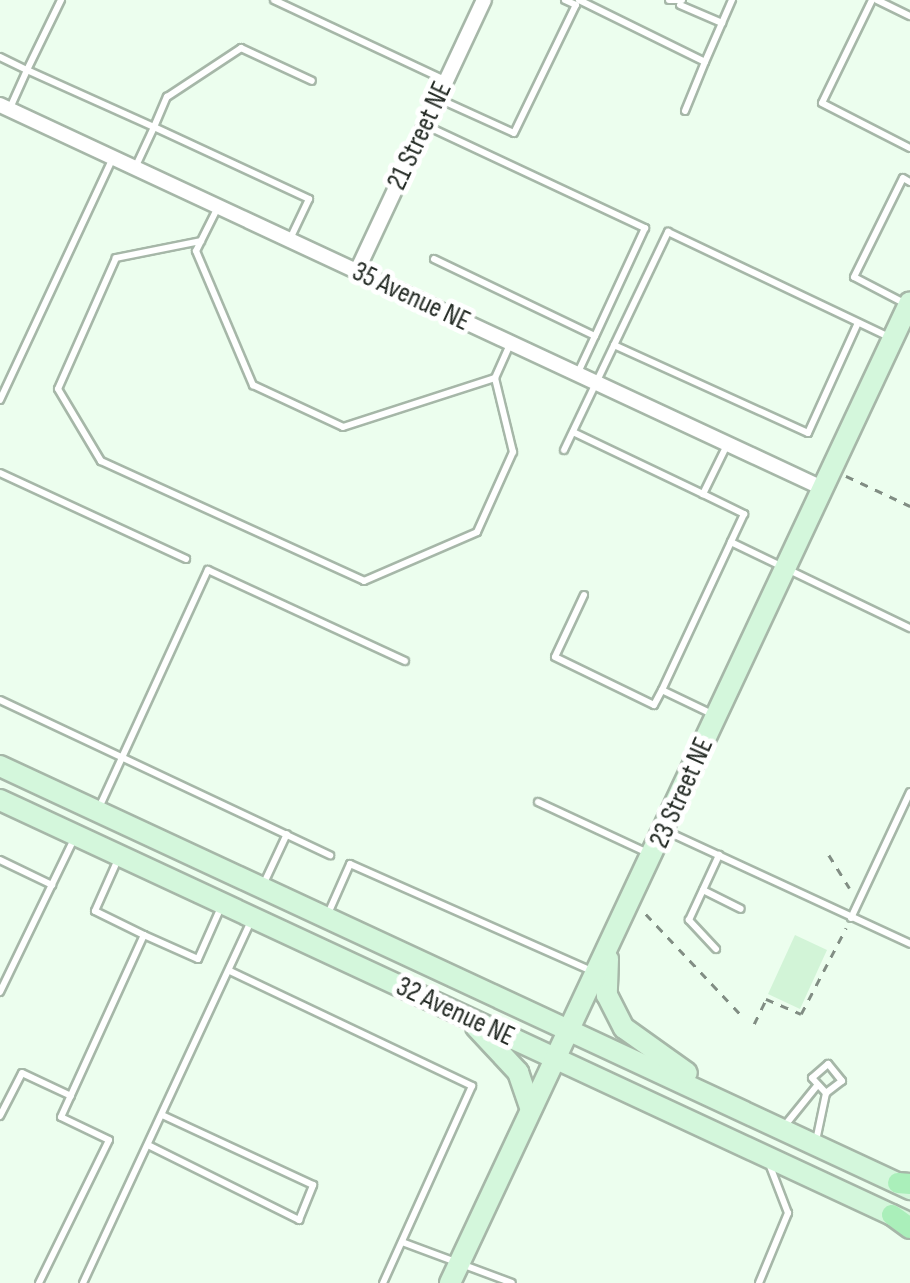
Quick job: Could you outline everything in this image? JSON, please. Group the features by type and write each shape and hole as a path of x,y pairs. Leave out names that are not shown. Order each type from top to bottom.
{"main road":[{"name":"23 Street NE","path":"450,1283 909,303"},
{"name":"32 Avenue NE","path":"0,766 570,1029 779,1130 906,1185"},
{"name":"32 Avenue NE","path":"0,800 904,1222"},
{"path":"609,950 607,995 624,1028 746,1114"},
{"path":"464,1016 509,1059 531,1109"}],"street":[{"name":"21 Street NE","path":"357,272 484,0"},
{"name":"35 Avenue NE","path":"4,107 822,488"}],"lane":[{"path":"4,107 62,0"},
{"path":"274,0 446,80"},
{"path":"565,0 578,2 705,62"},
{"path":"669,0 722,23"},
{"path":"685,111 732,0"},
{"path":"910,16 874,0 822,103 910,148"},
{"path":"438,98 514,133 578,2"},
{"path":"135,168 167,97 241,48 312,81"},
{"path":"0,58 309,199 289,240"},
{"path":"426,125 645,228 577,374"},
{"path":"0,400 113,158"},
{"path":"909,303 854,277 902,178 910,182"},
{"path":"218,206 196,251 253,385 343,428 495,378"},
{"path":"564,450 668,232 892,339"},
{"path":"200,241 116,258 58,388 100,461 364,580 477,532 513,452 495,378 511,343"},
{"path":"434,259 595,336"},
{"path":"614,345 808,432 858,322"},
{"path":"573,432 744,514 654,704 555,656 584,595"},
{"path":"703,494 727,444"},
{"path":"0,473 186,559"},
{"path":"731,542 910,628"},
{"path":"97,811 208,570 405,661"},
{"path":"662,690 716,717"},
{"path":"0,700 330,855"},
{"path":"851,918 910,792"},
{"path":"538,802 653,856"},
{"path":"664,831 910,944"},
{"path":"262,886 287,834"},
{"path":"0,992 76,835"},
{"path":"716,949 689,920 719,855"},
{"path":"119,856 95,911 144,935 198,959 222,904"},
{"path":"0,860 52,884"},
{"path":"327,917 350,864 598,973"},
{"path":"703,890 741,908"},
{"path":"95,1283 84,1281 252,918"},
{"path":"40,1283 108,1140 61,1118 144,935"},
{"path":"230,971 472,1086 383,1283"},
{"path":"779,1130 816,1087 816,1068 833,1065 842,1081 826,1093 816,1147"},
{"path":"0,1116 22,1073 71,1096"},
{"path":"816,1087 826,1093"},
{"path":"148,1145 298,1220 313,1186 162,1115"},
{"path":"759,1283 788,1213 765,1157"},
{"path":"402,1242 461,1260 512,1283"}],"path":[{"path":"844,476 910,506"},
{"path":"829,855 850,888"},
{"path":"646,914 743,1018"},
{"path":"754,1024 766,999 801,1014 851,918"}],"green space":[{"path":"795,935 827,950 800,1009 768,994"}]}
